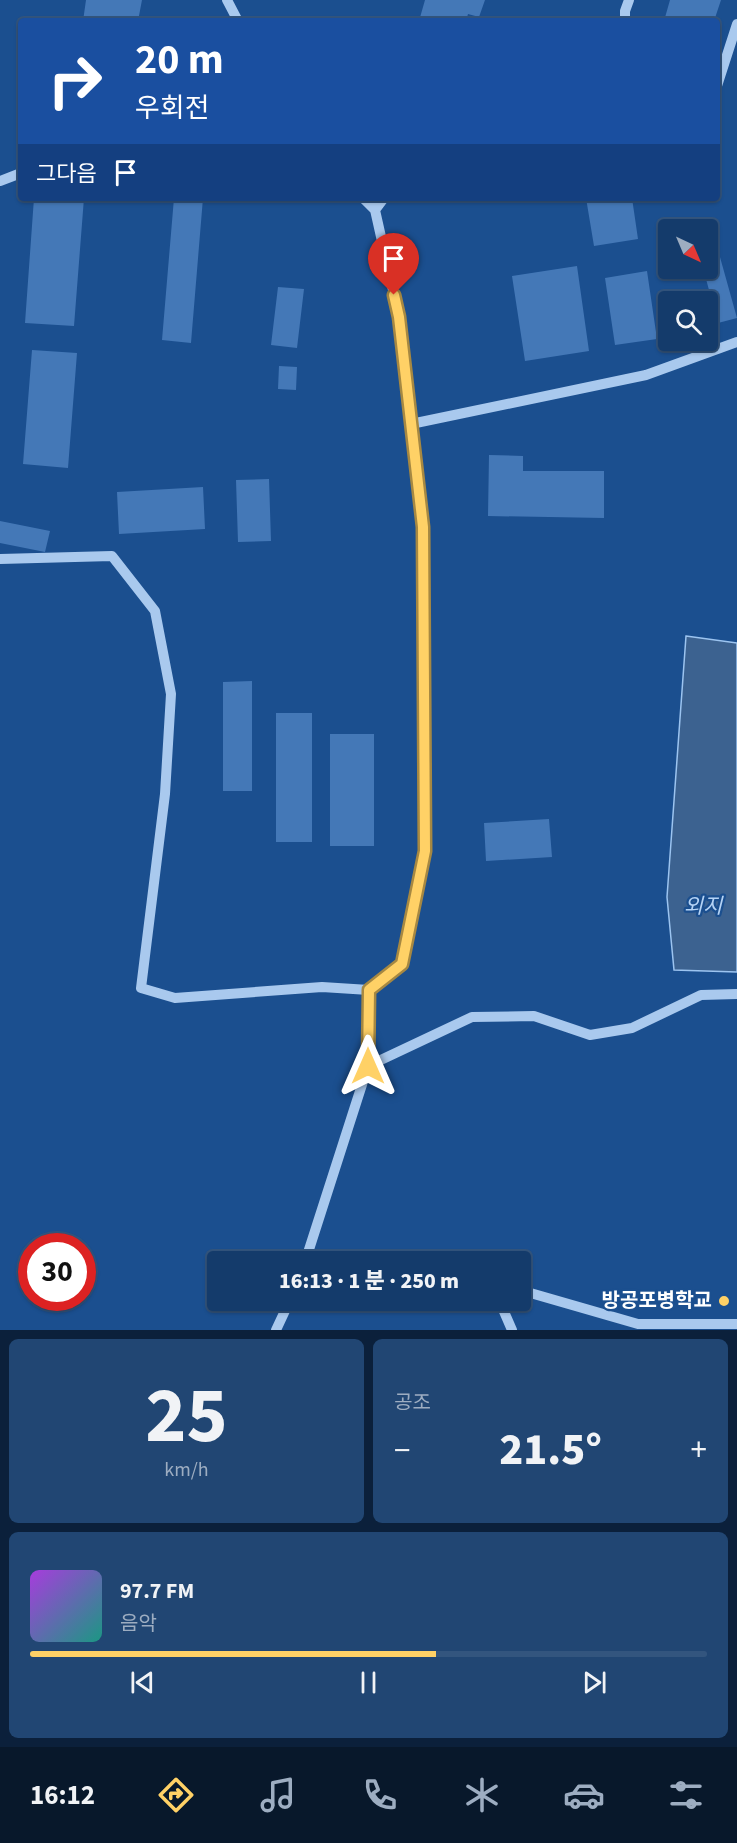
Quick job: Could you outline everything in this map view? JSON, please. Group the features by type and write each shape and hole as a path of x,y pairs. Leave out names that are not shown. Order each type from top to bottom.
{"street":[{"path":"227,0 236,18"},
{"path":"625,18 629,0"},
{"path":"720,77 737,24"},
{"path":"0,181 18,174"},
{"path":"0,559 112,556 155,611 171,694 165,794 141,988 175,998 322,987 369,990 402,964 425,851 423,527 399,317 375,210 366,201"},
{"path":"375,210 382,201"},
{"path":"411,424 646,375 737,342"},
{"path":"309,1251 368,1066 369,990"},
{"path":"368,1066 472,1017 534,1016 590,1035 632,1028 701,995 737,994"},
{"path":"531,1293 638,1324 737,1324"},
{"path":"276,1330 285,1311"},
{"path":"504,1311 512,1330"}],"water":[{"name":"외지","path":"686,636 737,643 737,972 674,970 667,897"}],"building":[{"path":"86,0 142,0 139,18 83,18"},
{"path":"425,0 485,0 479,17 468,14 467,18 420,18"},
{"path":"670,0 721,0 715,18 665,18"},
{"path":"34,201 84,201 74,326 25,323"},
{"path":"174,201 203,201 191,343 162,340"},
{"path":"586,201 632,201 638,239 594,246"},
{"path":"718,250 737,318 718,323 718,291 709,291 706,279 718,279"},
{"path":"577,266 589,351 525,361 512,276"},
{"path":"647,271 657,339 615,345 605,278"},
{"path":"278,287 304,289 297,348 271,345"},
{"path":"32,350 77,353 68,468 23,464"},
{"path":"279,366 297,367 296,390 278,389"},
{"path":"489,455 523,456 523,471 604,471 604,518 488,516"},
{"path":"269,479 271,541 238,542 236,480"},
{"path":"203,487 205,529 119,534 117,492"},
{"path":"0,521 50,531 45,552 0,543"},
{"path":"252,681 252,791 223,791 223,682"},
{"path":"276,713 312,713 312,842 276,842"},
{"path":"330,734 374,734 374,846 330,846"},
{"path":"549,819 552,857 486,861 484,823"}],"place":[{"name":"방공포병학교","path":"724,1301"}],"route":[{"path":"368,1066 369,990 402,964 425,851 423,527 399,317 394,295"}]}
